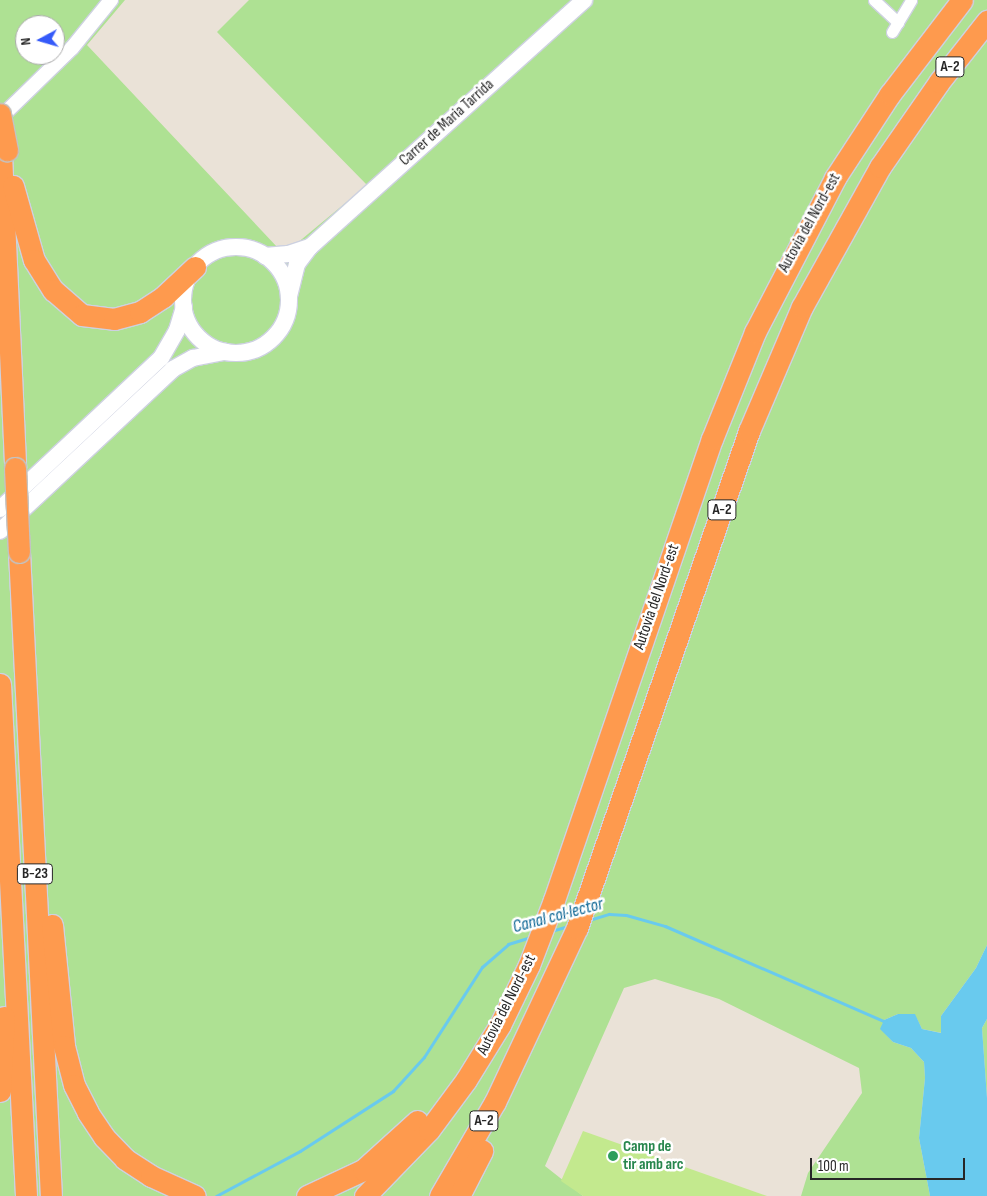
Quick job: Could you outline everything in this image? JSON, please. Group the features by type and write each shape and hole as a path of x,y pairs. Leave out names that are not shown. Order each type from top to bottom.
{"highway":[{"name":"Autovia del Nord-est","path":"365,1196 429,1130 466,1080 496,1031 529,965 554,900 712,438 758,324 835,178 890,94 962,0"},
{"name":"Autovia del Nord-est","path":"440,1196 495,1102 554,990 749,431 787,341 828,257 880,167 939,82 987,21"},
{"path":"0,114 2,144 16,204 34,260 53,290 74,311 103,320 126,317 151,306 195,267"},
{"name":"B-23","path":"2,144 15,468 51,1196"},
{"name":"B-23","path":"0,684 26,1196"},
{"path":"30,782 46,871 64,1046 74,1084 88,1113 114,1149 150,1176 190,1194"},
{"path":"0,914 4,1017 0,1091"},
{"path":"459,1196 507,1103 554,990"},
{"path":"307,1196 347,1180 379,1159 406,1134 496,1031"}],"main road":[{"name":"Carrer de Maria Tarrida","path":"310,247 584,0"},
{"path":"265,256 288,254 310,247"},
{"path":"0,531 173,369 193,358 225,352 252,351 271,340 286,317 288,296 297,264 310,247"},
{"path":"0,509 160,358 177,330 184,307 187,283 195,267 210,255 228,248 247,249 265,256 281,273 288,296"},
{"path":"184,307 188,323 201,340 225,352"}],"street":[{"path":"0,118 72,48 111,0"},
{"path":"874,0 898,22"},
{"path":"892,32 911,0"}],"green space":[{"path":"0,0 125,0 87,45 278,248 296,244 367,185 217,32 249,0 987,0 987,945 976,968 941,1016 942,1033 922,1029 917,1019 898,1014 884,1020 881,1029 893,1042 911,1048 924,1062 925,1078 919,1138 930,1196 801,1196 808,1173 862,1093 859,1068 719,999 655,979 624,988 545,1166 583,1196 0,1196"},
{"path":"987,1019 987,1098 982,1028"},
{"name":"Camp de tir amb arc","path":"583,1131 767,1196 583,1196 561,1181"}],"water":[{"path":"987,945 987,1019 982,1028 987,1098 987,1196 930,1196 919,1138 925,1078 924,1062 911,1048 893,1042 880,1029 884,1020 898,1014 915,1014 922,1029 941,1033 941,1016 976,968"}],"waterway":[{"name":"Canal col·lector","path":"589,920 609,914 626,915 665,926 886,1022"},
{"name":"Canal col·lector","path":"551,931 569,926"},
{"name":"Canal col·lector","path":"216,1196 300,1151 393,1091 424,1057 482,967 508,944 531,937"}],"place":[{"name":"Camp de tir amb arc","path":"613,1156"}]}
